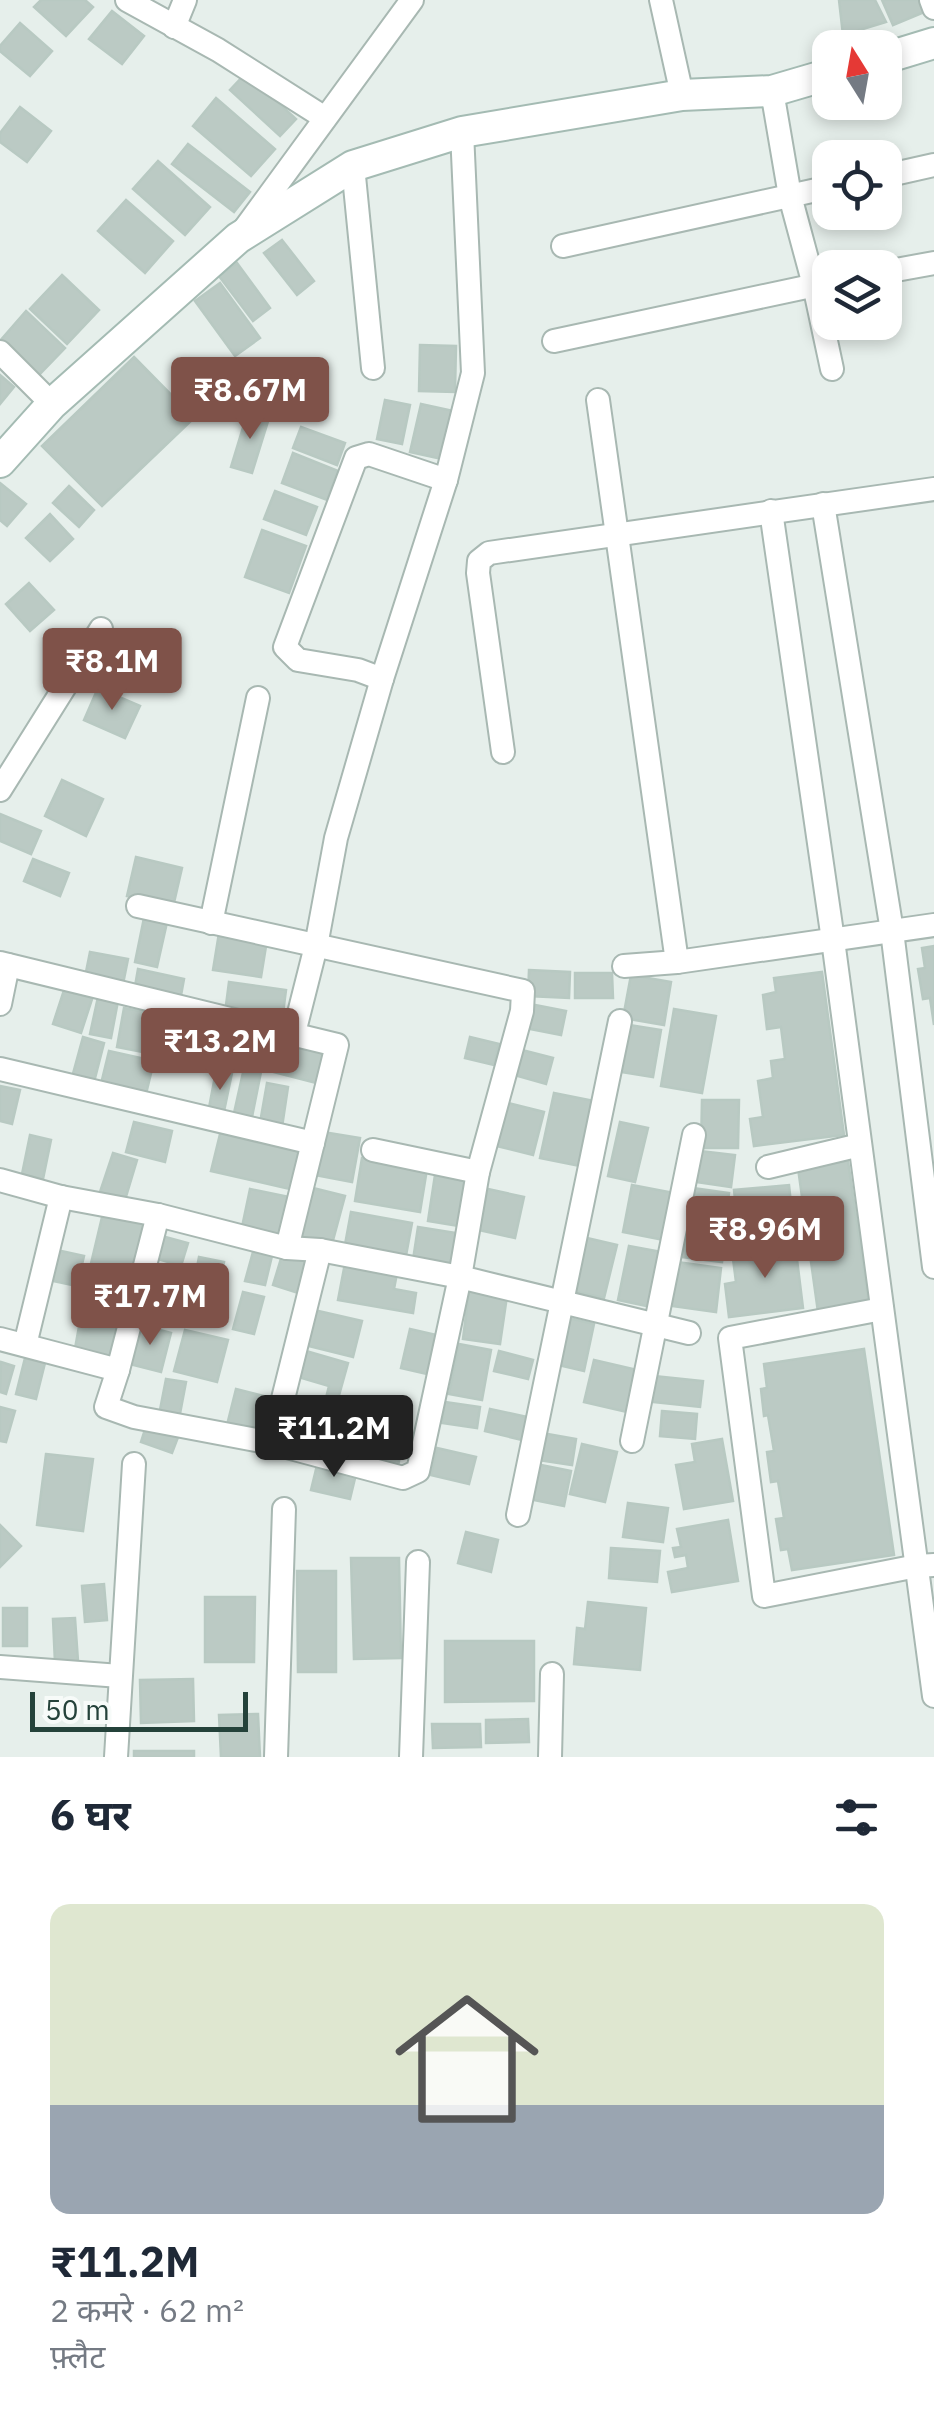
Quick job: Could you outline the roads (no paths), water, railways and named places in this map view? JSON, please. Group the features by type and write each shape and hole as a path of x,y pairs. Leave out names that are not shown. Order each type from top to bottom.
{"street":[{"path":"128,0 218,50 325,118"},
{"path":"174,26 185,0"},
{"path":"238,238 412,0"},
{"path":"661,0 682,95"},
{"path":"931,0 934,8"},
{"path":"902,53 934,43"},
{"path":"0,462 52,404 238,238 352,166 462,132 682,95 772,91 812,79"},
{"path":"772,91 790,196 812,256"},
{"path":"294,1033 316,946 336,838 446,480 472,373 462,132"},
{"path":"902,172 934,165"},
{"path":"352,166 372,368"},
{"path":"563,246 812,191"},
{"path":"902,269 934,263"},
{"path":"554,341 812,286"},
{"path":"829,340 832,369"},
{"path":"0,352 52,404"},
{"path":"598,400 677,962"},
{"path":"382,679 358,670 298,660 285,647 356,458 370,454 446,480"},
{"path":"503,752 478,573 479,561 489,553 934,489"},
{"path":"823,504 892,932 934,1267"},
{"path":"771,511 882,1309 925,1565 934,1696"},
{"path":"0,790 101,629"},
{"path":"211,923 258,698"},
{"path":"138,906 524,991 478,1172 460,1277 418,1471 403,1478 272,1443 134,1417 106,1406 158,1215"},
{"path":"624,966 934,925"},
{"path":"0,1004 4,964 337,1045 287,1248"},
{"path":"518,1515 620,1021"},
{"path":"0,1068 314,1144"},
{"path":"632,1441 694,1135"},
{"path":"768,1167 860,1145"},
{"path":"373,1150 478,1172"},
{"path":"0,1180 61,1198 158,1215 287,1248 320,1250 460,1277 689,1332"},
{"path":"25,1345 61,1198"},
{"path":"272,1443 320,1250"},
{"path":"882,1309 730,1338 764,1596 925,1565"},
{"path":"0,1339 118,1370"},
{"path":"116,1757 134,1464"},
{"path":"276,1757 284,1509"},
{"path":"411,1757 418,1562"},
{"path":"0,1667 120,1676"},
{"path":"550,1757 552,1674"}]}
